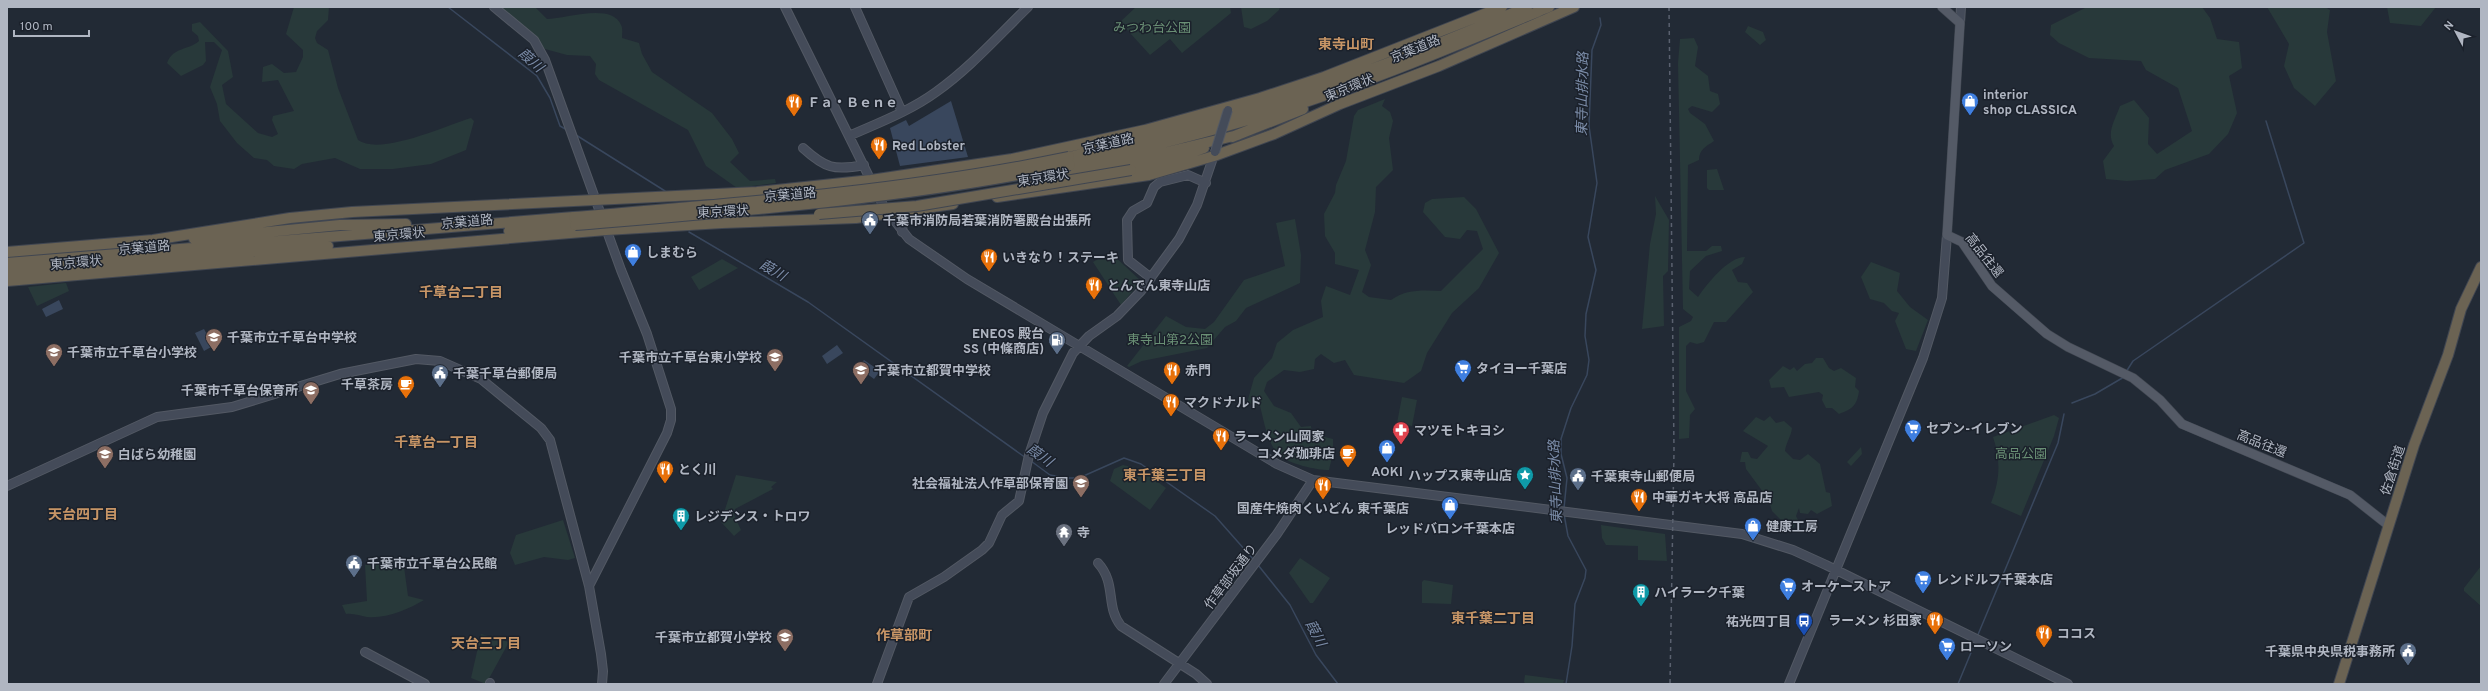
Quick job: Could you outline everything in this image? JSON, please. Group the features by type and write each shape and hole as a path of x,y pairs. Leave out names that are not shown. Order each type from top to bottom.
{"highway":[{"name":"東京環状","path":"7,252 153,240 290,218 352,212 757,192 949,170 1081,145 1229,108 1324,77 1502,7"},
{"name":"京葉道路","path":"1069,161 1280,101 1382,66 1527,7"},
{"name":"京葉道路","path":"7,271 574,221 884,189 1069,161 1236,124 1384,74 1548,7"},
{"name":"東京環状","path":"7,281 606,230 722,223 808,221 888,214 1149,175 1274,134 1340,104 1440,66 1574,7"},
{"path":"722,223 917,206 1131,170 1170,160 1238,135 1384,74"},
{"path":"973,201 1023,184 1094,171 1238,135"},
{"name":"京葉道路","path":"7,263 446,227 574,221"},
{"path":"108,244 122,245 340,225 408,224 446,227"},
{"name":"佐倉街道","path":"2339,684 2414,445 2452,345 2461,310 2480,274"}],"main road":[{"path":"1942,7 1960,23 1947,235"},
{"name":"高品往還","path":"1947,235 1962,242 1992,286 2047,334 2068,347 2122,371 2133,378 2160,400 2182,424 2350,495 2388,524"}],"street":[{"path":"494,7 529,35 538,45 606,230 647,334 672,415 660,448 589,586"},
{"path":"785,7 888,214 902,232 916,246 1079,346 1277,464 1313,480 1564,513 1742,534 1793,550 2068,684"},
{"path":"855,7 902,112"},
{"path":"849,136 902,112 928,98 952,81 1028,7"},
{"path":"1960,23 1961,7"},
{"path":"877,684 909,597 944,577 988,542 1002,515 1019,501 1029,455 1050,399 1074,353 1079,346 1117,316 1150,278 1188,224 1206,183 1229,108"},
{"path":"803,148 819,162 828,167 844,168 864,165"},
{"path":"1150,278 1128,260 1128,220 1133,211 1147,203 1154,187 1160,182 1188,175 1206,183"},
{"path":"902,232 903,222 914,211"},
{"path":"1789,684 1882,460 1936,319 1945,278 1947,235"},
{"path":"7,486 157,417 232,407 299,385 398,361 416,359 440,361 481,379 547,434 553,449 568,514 589,586 601,654 603,671 602,684"},
{"name":"作草部坂通り","path":"1164,684 1260,555 1313,480"},
{"path":"1098,563 1108,575 1114,614 1120,626 1198,676 1207,684"},
{"path":"365,652 426,684"}],"green space":[{"path":"294,7 329,7 328,20 317,31 315,38 317,43 328,50 338,88 358,140 368,144 397,142 430,133 471,118 474,121 466,150 431,164 393,169 360,169 335,158 302,164 294,169 274,166 267,160 254,158 237,143 220,121 217,104 210,87 222,50 214,42 205,42 206,61 203,65 181,76 167,63 177,51 199,41 198,36 192,31 192,24 200,22 228,51 233,77 222,85 226,104 258,133 272,137 278,134 272,120 273,116 294,111 278,80 262,82 263,67 272,64 284,73 296,72 303,57 303,50 286,34"},
{"path":"500,7 535,7 547,19 587,13 608,14 616,18 622,26 622,38 639,43 642,54 652,72 712,113 732,139 739,153 730,162 750,181 775,179 776,183 737,188 706,166 688,130 599,80 595,74 596,64 590,56 567,55 545,49"},
{"name":"みつわ台公園","path":"1136,7 1230,7 1231,13 1182,53 1170,39 1150,55 1120,22"},
{"path":"1241,7 1280,7 1279,10 1267,21 1251,29 1244,27"},
{"path":"2087,7 2202,7 2210,18 2217,39 2239,42 2242,68 2229,76 2237,113 2228,134 2209,154 2165,170 2155,179 2127,181 2106,179 2103,161 2114,146 2111,131 2120,106 2134,100 2149,118 2148,144 2157,154 2192,131 2178,88 2146,70 2141,61 2089,58 2059,43 2050,35 2051,25"},
{"path":"2267,7 2325,7 2330,10 2327,32 2336,81 2315,106 2294,88 2284,66 2289,44"},
{"path":"2387,7 2436,7 2421,26 2390,23"},
{"path":"1748,26 1763,32 1766,40 1760,45 1745,32"},
{"path":"1694,38 1698,47 1695,66 1708,76 1710,91 1718,94 1720,104 1712,112 1692,106 1688,109 1690,113 1705,124 1714,141 1701,151 1699,160 1688,165 1687,251 1706,251 1712,246 1721,246 1722,251 1706,256 1690,271 1689,289 1698,297 1718,272 1725,266 1738,258 1745,257 1742,264 1732,270 1738,282 1747,283 1753,292 1726,322 1714,322 1704,342 1697,344 1690,342 1686,346 1686,391 1695,409 1690,415 1689,438 1679,439 1679,327 1691,321 1693,317 1683,309 1678,63 1680,39"},
{"path":"1385,99 1382,106 1390,112 1393,121 1389,138 1393,170 1376,187 1375,212 1365,250 1371,265 1362,292 1369,297 1391,300 1397,296 1409,292 1441,291 1483,249 1477,231 1467,230 1460,239 1445,237 1423,212 1425,203 1432,199 1464,197 1476,209 1499,253 1479,288 1452,313 1427,353 1421,371 1404,383 1354,375 1345,360 1334,363 1321,354 1315,359 1314,369 1300,372 1284,370 1267,382 1264,391 1274,406 1291,413 1301,427 1311,426 1312,434 1333,439 1333,453 1329,470 1310,468 1296,464 1279,455 1269,438 1260,406 1247,403 1254,378 1272,358 1277,343 1293,330 1323,317 1321,301 1326,286 1350,295 1359,270 1335,264 1335,253 1325,236 1324,214 1335,193 1336,185 1346,161 1354,116 1358,110"},
{"path":"1717,169 1724,190 1709,190 1707,188 1707,170"},
{"path":"1655,196 1669,220 1668,271 1663,276 1664,326 1642,329 1650,244 1656,214"},
{"name":"東寺山第2公園","path":"1295,219 1301,255 1300,283 1246,308 1236,321 1225,327 1207,348 1142,361 1129,367 1127,366 1166,316 1186,327 1205,329 1214,322 1244,280 1285,266 1276,223"},
{"path":"1110,252 1141,281 1121,305 1093,262"},
{"path":"722,259 738,268 699,290 691,277"},
{"path":"1871,262 1900,273 1897,291 1910,307 1928,320 1916,351 1906,349 1895,321 1899,313 1892,311 1884,303 1870,299 1861,277"},
{"path":"66,283 69,291 37,306 28,287"},
{"path":"1816,358 1823,358 1829,368 1834,371 1841,368 1856,378 1855,387 1859,391 1857,400 1851,408 1839,414 1832,408 1826,408 1822,400 1823,395 1819,392 1789,397 1784,387 1771,388 1769,380 1783,366 1790,370 1794,367 1797,371 1805,364 1812,363"},
{"path":"1402,397 1417,400 1412,426 1397,423"},
{"name":"高品公園","path":"2054,415 2059,418 2054,436 2021,516 1991,503 1998,478 1998,462 1993,437"},
{"path":"1770,416 1776,423 1784,421 1792,428 1785,451 1793,459 1800,460 1808,454 1820,464 1826,492 1830,493 1832,506 1817,514 1811,510 1808,514 1800,513 1799,508 1796,516 1798,520 1790,532 1782,531 1779,525 1780,519 1772,511 1766,492 1763,492 1746,469 1745,462 1740,462 1742,452 1748,452 1751,458 1757,459 1768,446 1743,431 1756,417 1764,421"},
{"path":"1861,447 1862,454 1851,466 1847,462"},
{"path":"1123,465 1140,469 1166,488 1150,510 1110,481 1114,469"},
{"path":"736,475 777,482 771,487 773,489 735,509 734,515 741,530 734,536 721,522"},
{"path":"563,520 575,558 568,560 544,557 515,565 510,553 516,535"},
{"path":"1601,525 1665,534 1667,561 1638,560 1638,546 1606,545 1602,538"},
{"path":"1300,558 1330,578 1313,603 1310,603 1289,573"},
{"path":"395,559 404,567 408,596 424,600 404,610 389,615 367,617 346,614 342,605 367,601 365,565"},
{"path":"2481,566 2481,606 2464,591 2464,588"},
{"path":"1424,580 1453,585 1451,604 1422,603 1422,582"},
{"path":"481,634 509,642 486,684 471,678"},
{"path":"1525,675 1564,680 1563,684 1526,684 1524,682"}],"water":[{"path":"951,101 968,157 900,166 890,128 906,120 909,126"},
{"path":"59,300 63,309 46,317 42,309"},
{"path":"204,329 213,346 204,351 195,333"},
{"path":"837,345 843,353 827,364 822,356"},
{"path":"864,360 880,371 874,379 858,367"}],"waterway":[{"name":"葭川","path":"448,7 537,76 550,98 560,126 567,130"},
{"name":"東寺山排水路","path":"1564,508 1567,478 1561,454 1561,439 1571,408 1587,375 1589,360 1585,336 1586,314 1596,270 1588,237 1597,183 1589,126 1592,50 1601,25 1600,18"},
{"path":"2126,372 2133,361 2304,243 2266,121"},
{"name":"葭川","path":"576,135 665,191"},
{"name":"葭川","path":"689,232 808,302 1026,458"},
{"path":"2072,403 2095,394 2124,377"},
{"path":"1977,637 2058,443 2064,414"},
{"name":"葭川","path":"1031,461 1050,475 1067,478 1079,478 1124,458 1141,464 1215,516 1253,559"},
{"name":"東寺山排水路","path":"1564,514 1568,536 1586,570 1585,578 1575,604 1572,646 1566,684"},
{"name":"葭川","path":"1258,565 1290,605 1316,655 1338,684"},
{"path":"1958,684 1975,643"}],"railway":[{"path":"1669,7 1674,450 1670,684"}],"place":[{"name":"interior shop CLASSICA","path":"1970,116"},
{"name":"Ｆａ・Ｂｅｎｅ","path":"794,117"},
{"name":"Red Lobster","path":"879,160"},
{"name":"千葉市消防局若葉消防署殿台出張所","path":"870,235"},
{"name":"しまむら","path":"633,267"},
{"name":"いきなり！ステーキ","path":"989,272"},
{"name":"とんでん東寺山店","path":"1094,300"},
{"name":"千葉市立千草台中学校","path":"214,352"},
{"name":"ENEOS 殿台 SS (中條商店)","path":"1057,355"},
{"name":"千葉市立千草台小学校","path":"54,367"},
{"name":"千葉市立千草台東小学校","path":"775,372"},
{"name":"タイヨー千葉店","path":"1463,383"},
{"name":"千葉市立都賀中学校","path":"861,385"},
{"name":"赤門","path":"1172,385"},
{"name":"千葉千草台郵便局","path":"440,388"},
{"name":"千草茶房","path":"406,399"},
{"name":"千葉市千草台保育所","path":"311,405"},
{"name":"マクドナルド","path":"1171,417"},
{"name":"セブン-イレブン","path":"1913,443"},
{"name":"マツモトキヨシ","path":"1401,445"},
{"name":"ラーメン山岡家","path":"1221,451"},
{"name":"AOKI","path":"1387,463"},
{"name":"コメダ珈琲店","path":"1348,468"},
{"name":"白ばら幼稚園","path":"105,469"},
{"name":"とく川","path":"665,484"},
{"name":"ハップス東寺山店","path":"1525,490"},
{"name":"千葉東寺山郵便局","path":"1578,491"},
{"name":"社会福祉法人作草部保育園","path":"1081,498"},
{"name":"国産牛焼肉くいどん 東千葉店","path":"1323,500"},
{"name":"中華ガキ大将 高品店","path":"1639,512"},
{"name":"レッドバロン千葉本店","path":"1450,520"},
{"name":"レジデンス・トロワ","path":"681,531"},
{"name":"健康工房","path":"1753,541"},
{"name":"寺","path":"1064,547"},
{"name":"千葉市立千草台公民館","path":"354,578"},
{"name":"レンドルフ千葉本店","path":"1923,594"},
{"name":"オーケーストア","path":"1788,601"},
{"name":"ハイラーク千葉","path":"1641,607"},
{"name":"ラーメン 杉田家","path":"1935,635"},
{"name":"祐光四丁目","path":"1804,636"},
{"name":"ココス","path":"2044,648"},
{"name":"千葉市立都賀小学校","path":"785,652"},
{"name":"ローソン","path":"1947,661"},
{"name":"千葉県中央県税事務所","path":"2408,666"}],"district":[{"name":"東寺山町","path":"1346,44"},
{"name":"千草台二丁目","path":"461,292"},
{"name":"千草台一丁目","path":"436,442"},
{"name":"東千葉三丁目","path":"1165,475"},
{"name":"天台四丁目","path":"83,514"},
{"name":"東千葉二丁目","path":"1493,618"},
{"name":"作草部町","path":"904,635"},
{"name":"天台三丁目","path":"486,643"}]}
